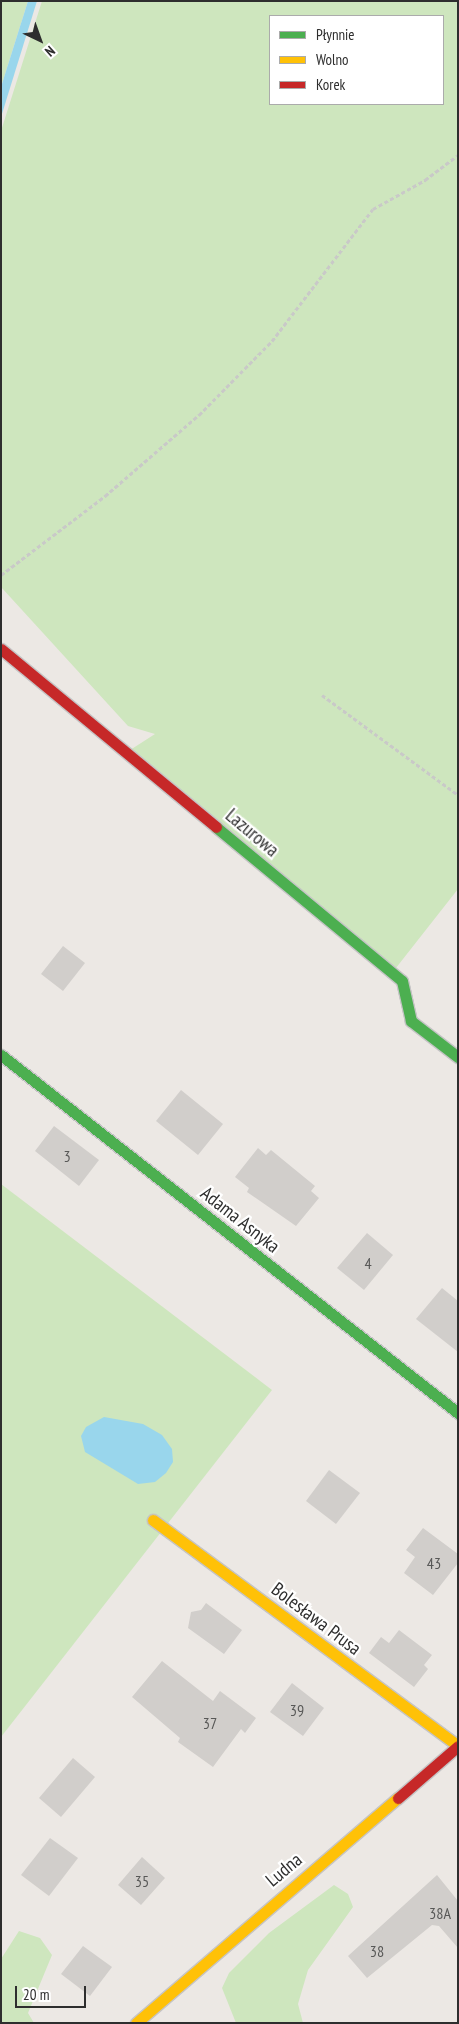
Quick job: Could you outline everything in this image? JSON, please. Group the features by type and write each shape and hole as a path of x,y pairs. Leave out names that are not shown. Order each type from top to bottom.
{"street":[{"name":"Lazurowa","path":"1,649 402,981 411,1021 458,1058"},
{"name":"Adama Asnyka","path":"1,1055 458,1413"},
{"name":"Bolesława Prusa","path":"153,1520 458,1746"},
{"name":"Ludna","path":"136,2023 458,1746"}],"path":[{"path":"1,575 105,496 199,415 272,341 373,209 425,180 458,155"},
{"path":"322,695 458,796"}],"green space":[{"path":"1,1 28,1 1,87"},
{"path":"42,1 458,1 458,889 392,973 127,752 155,734 128,726 1,587 1,131"},
{"path":"1,1184 272,1390 1,1737"},
{"path":"334,1885 348,1894 353,1907 308,1970 298,2004 303,2023 236,2023 222,1988 229,1973 269,1933"},
{"path":"19,1931 40,1938 52,1955 28,2013 34,2023 1,2023 1,1959"}],"water":[{"path":"28,1 37,1 1,117 1,87"},
{"path":"104,1417 143,1424 162,1435 172,1449 173,1462 166,1473 155,1482 138,1484 85,1452 81,1436 86,1427"}],"building":[{"path":"63,946 85,963 63,991 41,974"},
{"path":"181,1090 223,1124 198,1155 156,1121"},
{"path":"54,1126 99,1160 79,1186 35,1151"},
{"path":"258,1148 266,1155 271,1150 315,1186 311,1191 319,1198 296,1226 247,1192 249,1188 235,1177"},
{"path":"367,1233 393,1255 364,1290 337,1268"},
{"path":"442,1288 458,1301 458,1352 416,1319"},
{"path":"329,1470 360,1493 336,1524 306,1501"},
{"path":"423,1528 458,1554 458,1563 433,1595 404,1573 415,1557 406,1550"},
{"path":"206,1603 242,1630 224,1654 188,1628 191,1612 201,1610"},
{"path":"399,1630 432,1655 424,1665 428,1669 414,1687 369,1653 381,1637 389,1643"},
{"path":"162,1661 213,1701 220,1691 256,1718 245,1733 241,1729 213,1767 178,1742 180,1738 132,1697"},
{"path":"292,1683 324,1708 303,1736 270,1712"},
{"path":"73,1758 95,1777 61,1817 39,1798"},
{"path":"50,1838 78,1858 49,1896 21,1875"},
{"path":"142,1857 165,1878 141,1905 118,1885"},
{"path":"437,1875 458,1901 458,1948 439,1926 432,1925 367,1978 348,1956"},
{"path":"83,1946 112,1967 90,1996 61,1974"}],"traffic: fast":[{"path":"216,827 402,981 411,1021 458,1057"},
{"path":"1,1055 458,1413"}],"traffic: slow":[{"path":"153,1520 458,1746"},
{"path":"136,2023 398,1798"}],"traffic: jam":[{"path":"1,649 216,827"},
{"path":"398,1798 458,1746"}]}
